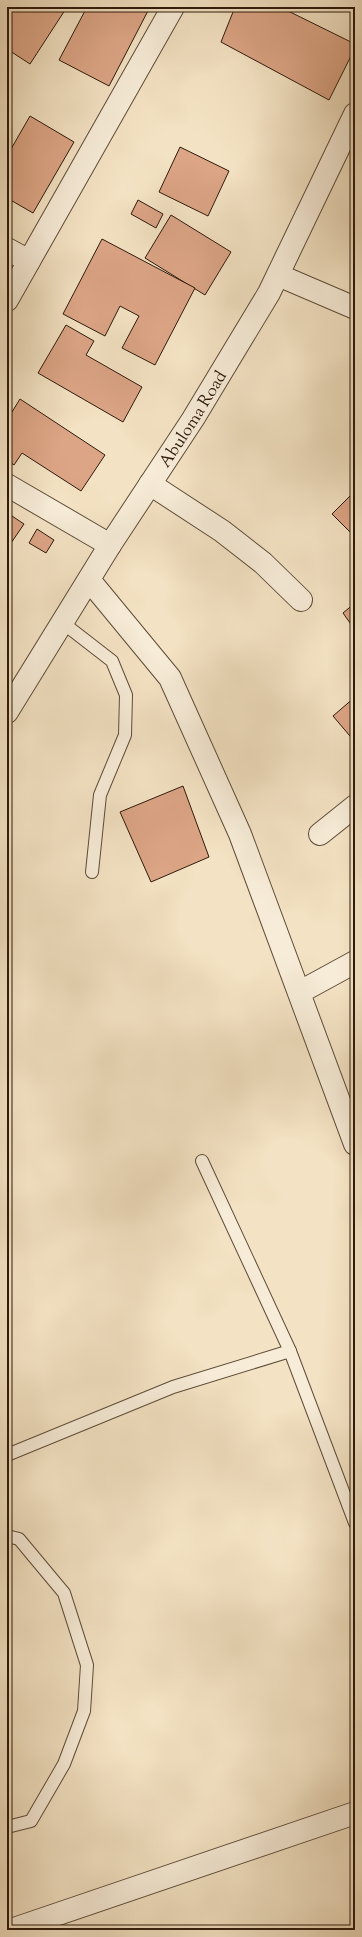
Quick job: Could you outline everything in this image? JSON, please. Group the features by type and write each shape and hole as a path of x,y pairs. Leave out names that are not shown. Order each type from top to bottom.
{"street":[{"path":"7,300 173,7"},
{"name":"Abuloma Road","path":"7,712 90,581 110,545 193,419 269,293 355,114"},
{"path":"7,249 29,261"},
{"path":"278,275 355,308"},
{"path":"150,484 222,531 263,563 301,600"},
{"path":"7,485 110,545"},
{"path":"90,581 170,678 240,834 300,992 355,1144"},
{"path":"320,834 355,806"},
{"path":"300,992 355,962"},
{"path":"11,1930 355,1813"}],"lane":[{"path":"63,623 112,661 126,695 125,735 100,795 92,872"},
{"path":"202,1161 290,1350 355,1523"},
{"path":"7,1455 173,1387 290,1350"},
{"path":"7,1536 19,1538 64,1593 87,1665 84,1711 64,1764 31,1820 7,1827"}],"building":[{"path":"7,7 67,7 30,64 7,49"},
{"path":"87,7 150,7 109,86 59,60"},
{"path":"235,7 280,7 355,44 355,48 329,100 221,42"},
{"path":"30,116 74,142 33,213 7,198 7,156"},
{"path":"180,147 229,171 208,216 159,192"},
{"path":"138,200 163,214 156,228 131,214"},
{"path":"171,215 231,252 205,295 145,258"},
{"path":"102,239 195,288 155,365 122,348 139,316 120,306 105,336 63,314"},
{"path":"66,325 94,341 86,355 142,387 123,422 38,373"},
{"path":"20,399 105,455 81,491 22,453 14,465 7,460 7,420"},
{"path":"355,491 355,537 332,514"},
{"path":"9,514 24,524 7,549 7,517"},
{"path":"37,529 54,540 46,553 29,543"},
{"path":"355,603 355,630 343,613"},
{"path":"355,697 355,742 333,716"},
{"path":"183,786 209,857 151,882 120,812"}]}
